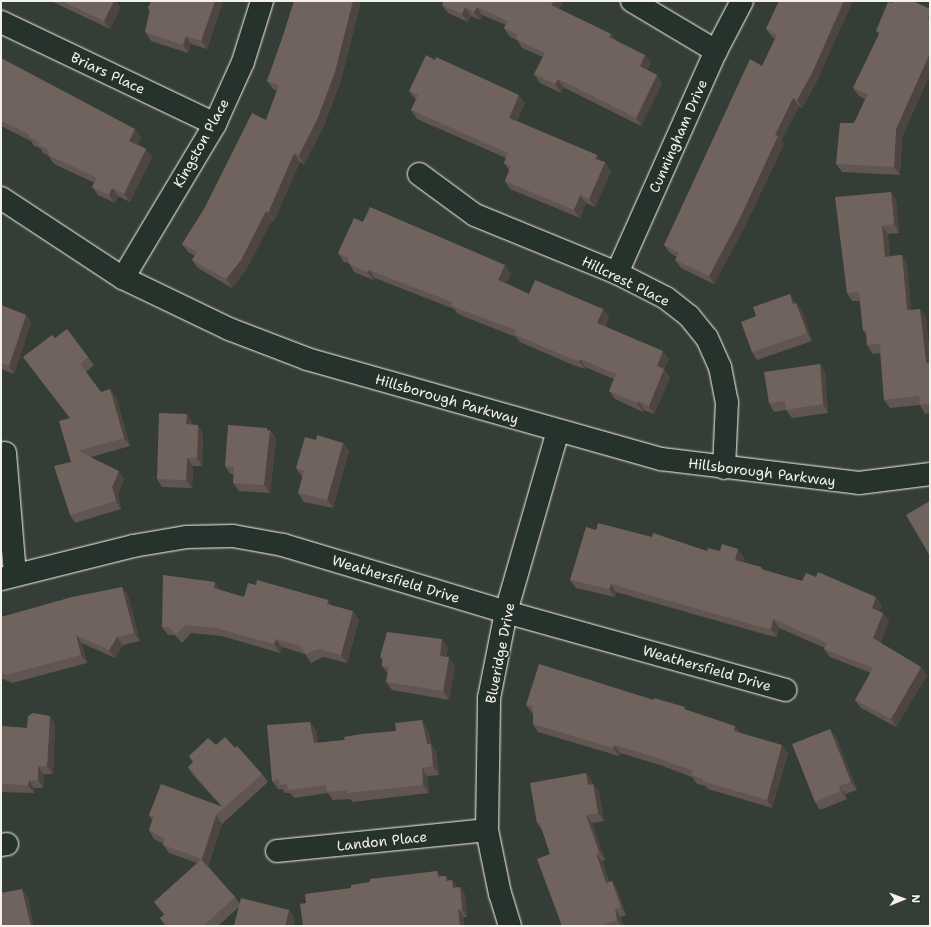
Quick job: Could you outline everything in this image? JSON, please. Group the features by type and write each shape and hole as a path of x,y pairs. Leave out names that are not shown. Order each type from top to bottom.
{"street":[{"name":"Kingston Place","path":"123,278 215,124 243,62 262,1"},
{"path":"632,1 716,51"},
{"name":"Cunningham Drive","path":"616,273 716,51 742,1"},
{"name":"Briars Place","path":"1,22 215,124"},
{"name":"Hillcrest Place","path":"420,174 475,215 616,273 666,298 689,316 707,338 720,367 727,402 724,468"},
{"name":"Hillsborough Parkway","path":"1,198 123,278 229,329 307,359 661,459 724,468 859,483 930,474"},
{"name":"Blueridge Drive","path":"510,926 500,894 487,830 488,698 506,612 558,431"},
{"path":"5,452 8,577"},
{"name":"Weathersfield Drive","path":"8,577 133,546 187,537 233,536 283,545 506,612 785,690"},
{"name":"Landon Place","path":"277,851 487,830"}],"building":[{"path":"62,1 114,1 104,21"},
{"path":"151,1 215,1 201,41 186,36 183,45 145,32 150,9 148,8"},
{"path":"294,1 353,1 335,72 317,120 299,155 294,153 268,213 266,211 241,260 226,279 192,260 197,252 182,244 204,209 252,113 266,120 279,85 267,81"},
{"path":"444,1 554,1 551,5 611,34 609,37 645,55 640,66 657,75 636,118 558,79 555,84 534,74 545,53 516,39 518,35 504,28 508,21 477,7 474,12 465,7 462,14 442,5"},
{"path":"779,1 844,1 812,73 797,100 793,98 775,135 778,136 740,218 709,276 675,260 679,253 664,245 750,59 762,66 777,35 766,29"},
{"path":"893,1 913,1 930,9 928,18 930,20 930,53 896,129 894,167 836,164 840,123 854,123 868,94 853,88 880,32 876,31 888,2 892,3"},
{"path":"426,55 435,60 436,57 519,95 509,118 597,155 595,159 605,162 589,199 580,195 574,210 505,181 511,166 504,163 508,153 411,110 418,95 409,91"},
{"path":"1,58 135,129 129,141 146,149 124,194 112,188 109,195 92,187 97,178 48,155 49,150 38,145 39,142 29,137 30,135 1,121"},
{"path":"891,192 894,224 882,226 885,257 902,255 907,310 920,309 926,363 930,363 930,404 920,405 919,396 884,400 880,344 867,345 866,330 863,330 859,292 847,293 835,197"},
{"path":"370,207 505,265 498,280 529,294 535,280 603,309 597,323 663,351 657,366 664,369 649,406 638,401 637,403 609,391 616,374 580,359 579,361 567,357 514,334 516,330 459,309 451,305 452,302 369,270 367,272 349,264 348,258 338,253 354,218 363,222"},
{"path":"790,294 793,304 796,303 807,333 752,352 741,322 756,316 753,307"},
{"path":"1,305 26,315 9,366 1,363"},
{"path":"67,329 88,357 80,364 101,392 110,389 124,438 78,451 119,471 112,487 116,501 70,515 54,466 71,462 59,421 70,418 23,357 52,335 55,338"},
{"path":"820,364 823,404 786,410 785,401 769,403 764,372"},
{"path":"159,413 187,414 186,424 198,425 197,458 187,458 186,480 157,479"},
{"path":"228,425 267,428 267,431 270,430 264,485 233,483 234,467 225,466"},
{"path":"317,435 343,443 327,500 298,493 304,471 296,468 305,437 316,440"},
{"path":"930,501 930,556 906,515"},
{"path":"598,523 652,537 653,533 707,551 708,548 720,551 722,544 738,549 735,560 761,567 761,569 802,581 806,573 816,577 818,572 876,597 872,608 883,613 873,638 921,667 891,719 855,700 873,668 824,649 827,643 773,619 771,629 611,584 609,589 570,580 586,527 596,530"},
{"path":"163,575 215,582 214,588 244,597 248,583 256,585 257,580 328,600 327,604 353,611 341,655 318,649 305,654 301,646 276,639 274,644 216,628 186,625 176,634 169,627 162,627"},
{"path":"122,587 134,633 117,637 109,650 76,635 81,655 6,675 1,672 1,617 72,597"},
{"path":"387,632 442,639 440,656 449,657 443,691 386,682 389,667 382,666 383,658 380,657"},
{"path":"539,664 654,700 654,698 685,707 684,709 735,726 734,731 782,745 767,800 702,781 703,779 691,775 693,771 655,757 614,745 613,748 533,724 533,706 526,705"},
{"path":"33,713 50,716 47,766 38,766 38,780 29,780 28,785 1,784 1,726 27,728 28,716"},
{"path":"422,720 427,744 431,744 433,766 422,768 423,785 347,793 347,790 327,792 326,785 288,790 287,784 279,785 279,780 272,781 267,725 310,722 314,743 345,740 344,737 361,734 396,731 395,723"},
{"path":"830,729 851,782 839,786 841,791 815,802 792,744"},
{"path":"225,737 235,748 237,746 262,774 216,815 202,859 163,845 165,839 149,830 154,817 149,815 161,784 223,807 188,767 193,762 189,756 208,738 216,745"},
{"path":"586,773 588,785 593,784 598,813 586,815 599,852 596,853 606,883 612,881 621,907 615,909 617,920 600,926 562,926 537,859 550,854 540,823 537,823 530,783"},
{"path":"201,860 235,897 203,926 168,926 160,918 165,914 154,902"},
{"path":"437,871 438,877 446,876 446,881 452,880 453,888 460,887 462,909 458,909 460,926 303,926 300,904 306,903 305,894 351,888 351,885 370,882 370,879"},
{"path":"22,889 31,926 1,926 1,893"},
{"path":"241,898 289,910 285,926 234,926"}]}
